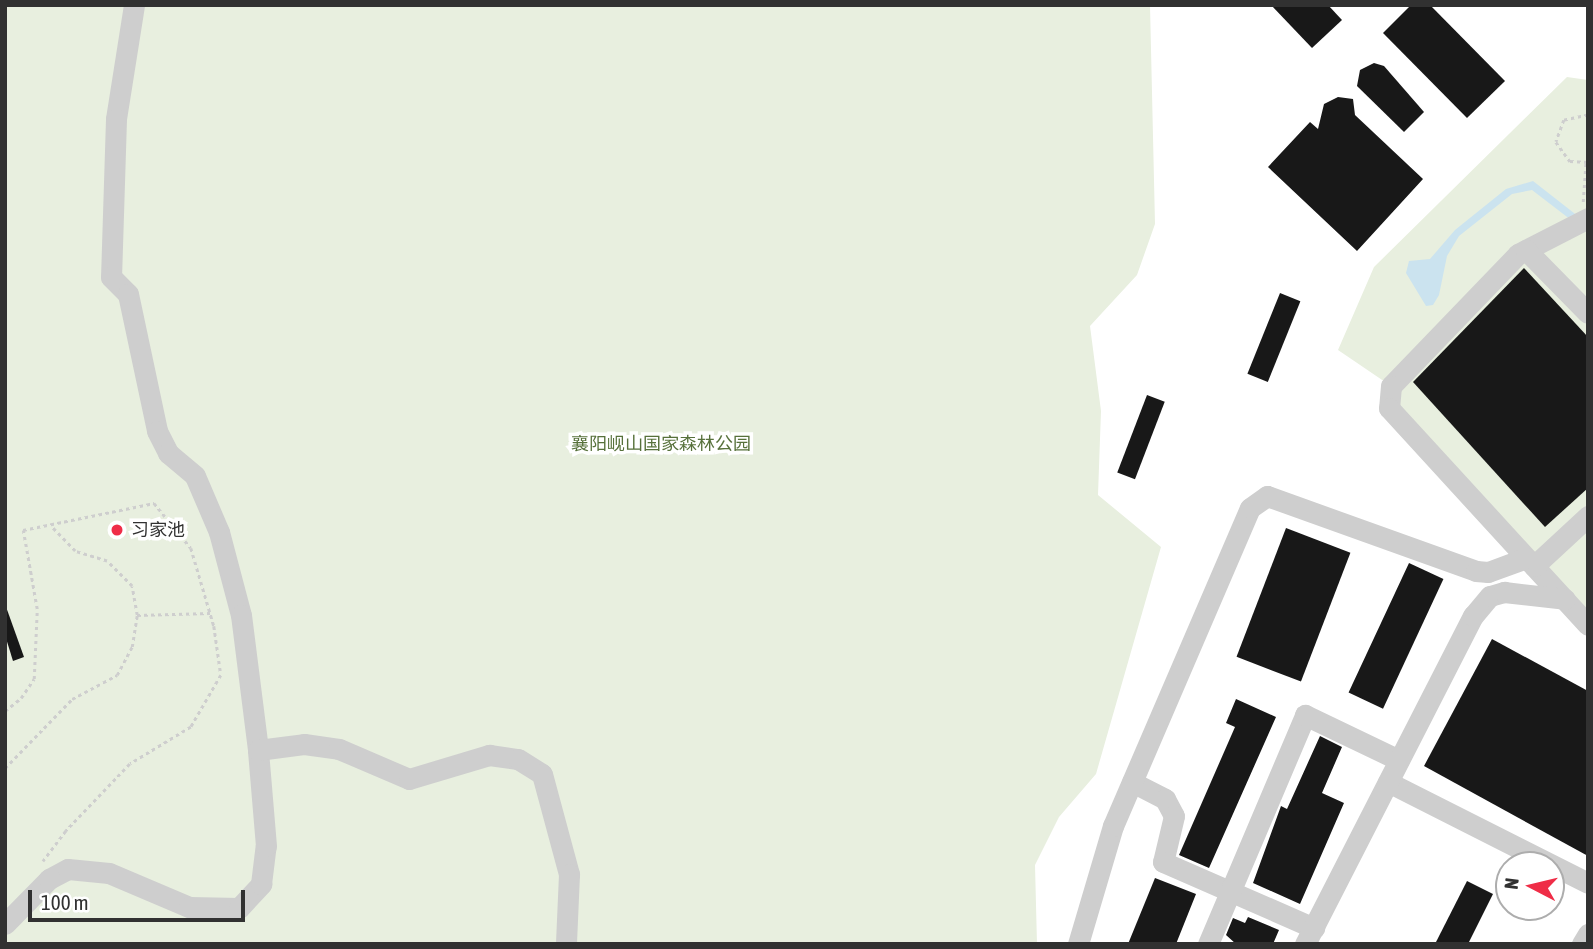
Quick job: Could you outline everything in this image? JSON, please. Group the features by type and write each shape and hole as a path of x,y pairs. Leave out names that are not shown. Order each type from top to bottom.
{"street":[{"path":"5,924 49,879 68,869 109,873 189,906 239,908 261,884 266,846 258,750 241,615 219,532 195,476 168,453 157,431 128,293 111,277 116,119 134,5"},
{"path":"1583,220 1526,250 1391,386 1389,408 1588,625"},
{"path":"1526,250 1588,313"},
{"path":"1078,944 1112,826 1250,508 1267,496 1488,572 1533,565 1588,516"},
{"path":"1533,565 1534,593"},
{"path":"1488,572 1495,594"},
{"path":"1132,782 1166,799 1174,816 1163,862 1230,892 1309,936 1472,616 1495,594 1534,593 1565,599"},
{"path":"1208,944 1305,715 1399,760"},
{"path":"258,750 304,744 339,749 410,779 489,755 526,764 542,774 560,828 569,874 566,944"},
{"path":"1388,782 1588,883"},
{"path":"1582,944 1588,934"}],"path":[{"path":"1583,220 1587,164 1570,162 1556,142 1564,120 1588,115"},
{"path":"5,711 21,698 34,679 37,609 23,530 154,503 191,548 210,613 221,675 191,727 130,764 66,831 35,871"},
{"path":"5,768 72,699 117,676 132,647 137,615 132,586 107,561 75,551 51,526"},
{"path":"137,615 210,613"}],"green space":[{"name":"襄阳岘山国家森林公园","path":"5,5 1150,5 1155,224 1137,275 1090,326 1101,411 1098,495 1161,547 1096,774 1059,817 1035,865 1037,944 5,944"},
{"path":"1567,77 1588,80 1588,625 1389,408 1391,386 1338,350 1374,267"}],"water":[{"path":"1533,181 1588,224 1588,233 1532,190 1512,194 1459,236 1447,256 1439,295 1433,305 1426,306 1406,273 1409,261 1430,259 1455,230 1506,189"}],"building":[{"path":"1271,5 1328,5 1342,20 1312,48"},
{"path":"1411,5 1430,5 1505,81 1467,118 1383,33"},
{"path":"1374,63 1384,66 1424,112 1404,132 1357,86 1360,70"},
{"path":"1338,97 1353,99 1355,115 1423,179 1357,251 1268,167 1310,122 1318,129 1324,104"},
{"path":"1524,268 1588,337 1588,488 1545,527 1413,382"},
{"path":"1280,293 1300,301 1268,382 1247,374"},
{"path":"1147,395 1165,402 1135,479 1117,472"},
{"path":"1286,528 1350,553 1301,682 1237,657"},
{"path":"1409,563 1443,579 1383,709 1349,693"},
{"path":"5,604 24,657 13,661 5,635"},
{"path":"1492,639 1588,691 1588,856 1424,766"},
{"path":"1236,699 1276,717 1209,868 1179,855 1235,727 1226,723"},
{"path":"1320,736 1342,747 1322,793 1344,803 1300,904 1253,883 1281,806 1287,809"},
{"path":"1155,878 1196,894 1176,944 1128,944"},
{"path":"1467,881 1493,894 1468,944 1435,944"},
{"path":"1248,917 1279,930 1273,944 1236,944 1226,935 1233,918 1245,923"}],"place":[{"name":"习家池","path":"117,530"}]}
